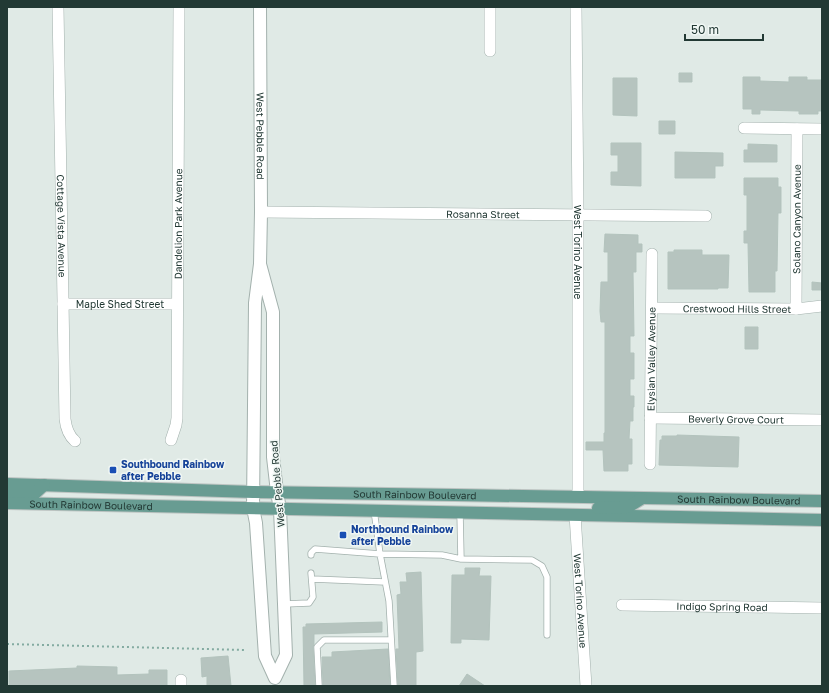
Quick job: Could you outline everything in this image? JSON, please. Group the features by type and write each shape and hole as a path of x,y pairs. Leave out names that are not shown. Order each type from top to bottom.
{"main road":[{"name":"South Rainbow Boulevard","path":"7,484 253,492 822,502"},
{"path":"7,495 33,495 44,485"},
{"path":"466,512 497,506 546,506 578,497"},
{"path":"575,515 595,508 628,507 642,499"},
{"name":"South Rainbow Boulevard","path":"7,503 822,520"},
{"path":"800,520 822,514"}],"street":[{"name":"Cottage Vista Avenue","path":"58,7 65,419 66,429 70,438 75,442"},
{"name":"Dandelion Park Avenue","path":"171,440 177,418 179,7"},
{"name":"West Pebble Road","path":"260,7 261,212 260,264 255,303 253,508 256,523 265,656 275,682"},
{"path":"490,7 490,50"},
{"name":"West Torino Avenue","path":"576,7 578,497"},
{"path":"744,128 822,129"},
{"name":"Solano Canyon Avenue","path":"796,309 797,129"},
{"name":"Rosanna Street","path":"261,212 706,216"},
{"name":"Elysian Valley Avenue","path":"650,464 652,254"},
{"name":"West Pebble Road","path":"260,264 273,312 273,457 280,509 286,655 275,682"},
{"name":"Maple Shed Street","path":"63,304 177,304"},
{"name":"Crestwood Hills Street","path":"652,308 796,309 822,306"},
{"name":"Beverly Grove Court","path":"650,418 822,420"},
{"name":"West Torino Avenue","path":"575,515 586,686"},
{"name":"Indigo Spring Road","path":"622,605 822,608"}],"lane":[{"path":"374,510 380,554 389,601 394,686"},
{"path":"461,559 466,512"},
{"path":"311,555 315,549 348,553 442,555 461,559 532,560 542,566 547,576 547,635"},
{"path":"284,604 309,603 313,597 311,573"},
{"path":"331,573 332,580"},
{"path":"348,574 348,580"},
{"path":"312,579 385,582"},
{"path":"319,686 317,647 324,640 391,640"}],"path":[{"path":"7,644 244,650"}],"building":[{"path":"679,73 692,73 692,82 679,82"},
{"path":"743,77 760,77 760,81 789,82 789,77 807,77 807,80 822,80 822,111 818,111 818,114 799,114 799,111 760,110 760,114 752,114 752,109 743,109"},
{"path":"613,78 637,78 637,116 613,115"},
{"path":"659,121 675,121 675,134 659,134"},
{"path":"611,143 641,143 641,186 611,185 611,172 618,172 618,155 611,155"},
{"path":"748,144 777,145 777,162 744,162 744,150 748,150"},
{"path":"675,152 723,153 723,166 715,166 715,178 675,178"},
{"path":"744,178 778,178 778,187 781,187 781,213 778,213 777,271 775,271 775,292 749,292 748,243 744,243 744,231 747,231 747,195 744,195"},
{"path":"605,234 638,235 638,244 642,244 642,252 636,252 636,272 633,272 634,336 630,336 630,353 634,353 634,379 630,379 630,396 634,396 634,407 633,421 630,421 629,439 632,439 632,464 628,464 628,471 604,471 603,450 586,450 586,442 604,442 605,433 605,322 601,322 600,311 601,282 608,282 608,252 604,252"},
{"path":"674,250 702,250 702,255 729,255 728,288 668,289 668,252 674,252"},
{"path":"812,282 822,283 822,290 812,290"},
{"path":"745,327 758,327 758,349 745,349"},
{"path":"662,436 739,437 738,467 659,465 660,440 662,440"},
{"path":"465,568 480,568 479,576 491,576 489,640 461,639 461,643 451,643 452,575 465,575"},
{"path":"421,572 423,651 416,652 416,686 398,686 396,649 399,649 397,595 401,594 400,582 407,582 406,573"},
{"path":"382,622 382,632 314,634 313,647 315,686 304,686 303,627 306,627 306,624"},
{"path":"388,649 390,686 323,686 322,657 332,657 332,652"},
{"path":"228,656 231,686 207,686 207,676 202,677 201,658"},
{"path":"77,666 117,667 117,675 149,674 149,670 167,670 167,686 9,686 9,671 77,668"},
{"path":"467,674 485,686 459,686"}],"place":[{"name":"Southbound Rainbow after Pebble","path":"113,470"},
{"name":"Northbound Rainbow after Pebble","path":"343,535"}]}
